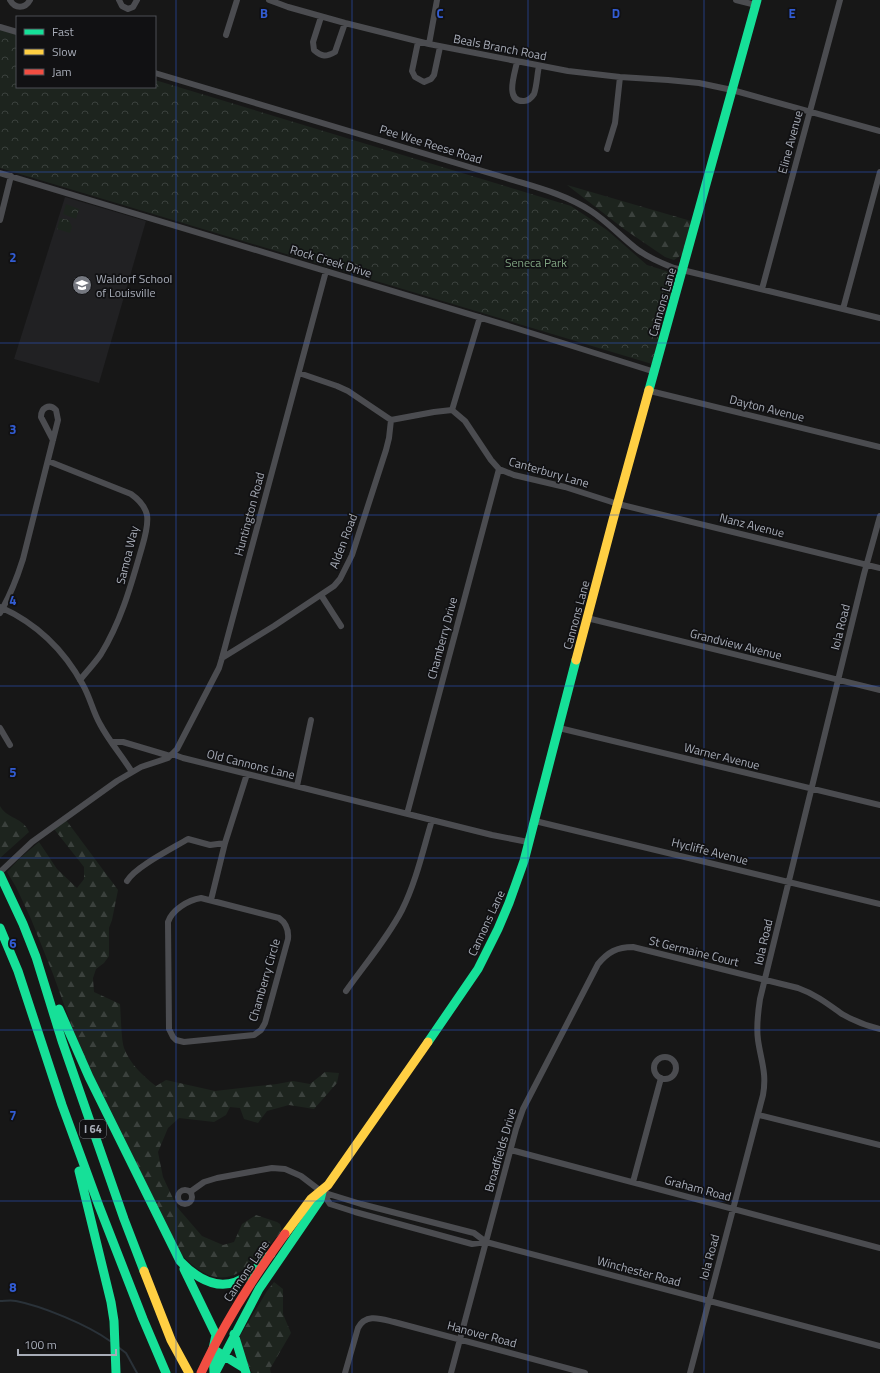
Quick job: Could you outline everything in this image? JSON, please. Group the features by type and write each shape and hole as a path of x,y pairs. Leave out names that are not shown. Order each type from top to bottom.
{"main road":[{"name":"Cannons Lane","path":"203,1369 241,1298 315,1195 322,1192 328,1186 478,969 510,903 535,821 618,504 757,2"},
{"name":"I 64","path":"2,879 23,924 36,957 62,1041 124,1219 171,1340 189,1373"},
{"name":"I 64","path":"0,928 18,971 62,1104 99,1206 143,1320 166,1373"},
{"path":"36,957 89,1077 216,1335 213,1349 215,1373"},
{"path":"62,1104 88,1205 114,1322 116,1372"},
{"name":"Cannons Lane","path":"215,1373 234,1334 259,1289 274,1254"},
{"path":"180,1261 193,1275 204,1281 218,1285 230,1284 245,1277 274,1254"},
{"path":"234,1334 245,1370"},
{"path":"213,1349 237,1362 245,1370"}],"street":[{"path":"10,0 14,5 21,7 27,5 30,0"},
{"path":"119,0 122,6 128,9 133,7 137,0"},
{"path":"226,35 237,0"},
{"name":"Beals Branch Road","path":"269,0 321,17 440,47 568,71 620,77 699,83 732,90 880,131"},
{"path":"429,44 437,0"},
{"path":"736,0 757,2"},
{"name":"Eline Avenue","path":"762,289 840,0"},
{"path":"321,17 313,42 314,50 320,55 328,56 335,52 345,23"},
{"path":"0,27 16,32"},
{"path":"418,42 412,71 414,77 424,82 431,79 434,75 440,47"},
{"path":"517,62 512,93 520,100 526,101 534,94 539,66"},
{"name":"Pee Wee Reese Road","path":"156,73 563,196 592,212 637,249 659,263 683,271 880,318"},
{"path":"607,149 615,123 620,77"},
{"name":"Rock Creek Drive","path":"0,172 480,317 655,372"},
{"path":"843,309 880,172"},
{"path":"0,220 12,176"},
{"name":"Huntington Road","path":"171,755 177,748 219,668 326,271"},
{"path":"298,373 348,391 391,420 452,410 480,317"},
{"name":"Dayton Avenue","path":"650,391 880,447"},
{"path":"53,440 41,417 42,411 47,406 54,408 58,414 58,420 48,461 19,573 1,610 30,624 48,638 67,660 80,680 100,725 132,772"},
{"name":"Canterbury Lane","path":"452,410 465,421 491,460 499,469 514,475 618,504"},
{"name":"Alden Road","path":"222,658 321,595 334,586 340,579 352,555 386,450 391,420"},
{"name":"Samoa Way","path":"48,461 131,494 144,507 146,514 146,528 142,547 128,597 100,654 80,680"},
{"name":"Chamberry Drive","path":"407,814 499,469"},
{"name":"Nanz Avenue","path":"618,504 880,568"},
{"name":"Iola Road","path":"690,1373 759,1115 763,1095 765,1078 758,1040 757,1019 760,999 838,680 880,516"},
{"path":"321,595 341,626"},
{"name":"Grandview Avenue","path":"588,618 880,690"},
{"path":"297,786 311,720"},
{"path":"0,728 10,745"},
{"name":"Warner Avenue","path":"559,728 880,805"},
{"name":"Old Cannons Lane","path":"112,742 123,742 492,835 528,842"},
{"path":"0,872 32,842 117,781 140,767 168,758 171,755"},
{"path":"211,900 225,843 247,774"},
{"path":"346,990 384,939 402,910 415,878 432,820"},
{"name":"Hycliffe Avenue","path":"535,821 880,904"},
{"path":"127,881 129,876 141,867 188,839 210,845 225,843"},
{"name":"Chamberry Circle","path":"201,898 211,900 279,918 286,925 288,939 264,1023 258,1032 246,1036 196,1042 180,1041 173,1037 169,1029 168,922 171,914 190,901 201,898"},
{"name":"St Germaine Court","path":"611,952 624,947 633,947 765,979 806,991 858,1023 880,1029"},
{"name":"Broadfields Drive","path":"451,1373 516,1128 528,1097 598,964 611,952"},
{"path":"633,1182 661,1078"},
{"path":"759,1115 880,1145"},
{"name":"Graham Road","path":"510,1150 880,1248"},
{"name":"Winchester Road","path":"190,1192 204,1182 272,1168 285,1169 301,1176 322,1192 330,1204 472,1244 486,1242"},
{"name":"Winchester Road","path":"322,1192 474,1233 486,1242 880,1346"},
{"path":"376,1218 378,1208"},
{"path":"422,1230 424,1220"},
{"name":"Hanover Road","path":"346,1373 358,1328 362,1321 374,1318 585,1373"}],"shaded area":[{"name":"Waldorf School of Louisville","path":"65,197 146,221 99,383 14,359"}],"green space":[{"name":"Seneca Park","path":"0,29 16,35 16,88 156,88 156,80 571,206 607,230 647,265 676,274 652,364 0,168"},
{"path":"567,185 691,221 683,254 674,260 665,257 624,229"},
{"path":"66,204 79,209 76,219 63,214"},
{"path":"60,218 69,220 72,227 70,233 57,229"},
{"path":"0,806 7,813 23,823 29,832 0,858"},
{"path":"66,820 118,890 109,928 109,956 104,963 96,969 93,978 94,992 120,1004 124,1048 133,1064 146,1078 156,1086 166,1080 215,1091 293,1081 310,1084 325,1072 339,1073 337,1083 314,1109 289,1105 267,1111 258,1123 244,1119 240,1108 230,1107 226,1115 214,1122 179,1118 168,1128 158,1152 163,1177 177,1207 202,1236 223,1245 234,1242 242,1224 256,1215 280,1224 282,1231 259,1256 236,1274 225,1277 212,1276 198,1269 182,1255 79,1046 31,919 7,872 19,859 39,842 57,869 77,888 84,879 84,867 54,829"},
{"path":"274,1282 283,1289 283,1314 291,1333 270,1369 271,1373 252,1373 243,1353 240,1336"}],"waterway":[{"path":"0,1301 16,1301 39,1307 90,1329 110,1341"},
{"path":"118,1347 126,1353 137,1373"}],"traffic: fast":[{"path":"649,390 757,0"},
{"path":"428,1042 478,969 509,903 524,861 576,660"},
{"path":"0,875 23,924 36,957 62,1041 124,1219 144,1271"},
{"path":"0,928 18,971 62,1105 99,1206 143,1319 166,1373"},
{"path":"59,1009 89,1077 180,1261 203,1279 212,1283 230,1284 239,1281 248,1275 271,1254"},
{"path":"79,1171 111,1302 114,1321 116,1373"},
{"path":"215,1373 259,1289 320,1200 322,1192"},
{"path":"184,1269 216,1335 213,1349 214,1373"},
{"path":"234,1334 246,1373"},
{"path":"213,1349 244,1368"}],"traffic: slow":[{"path":"576,660 649,390"},
{"path":"285,1234 311,1199 328,1185 428,1042"},
{"path":"144,1271 171,1340 189,1373"}],"traffic: jam":[{"path":"201,1373 219,1336 240,1301 285,1234"}],"place":[{"name":"Waldorf School of Louisville","path":"82,285"}]}
